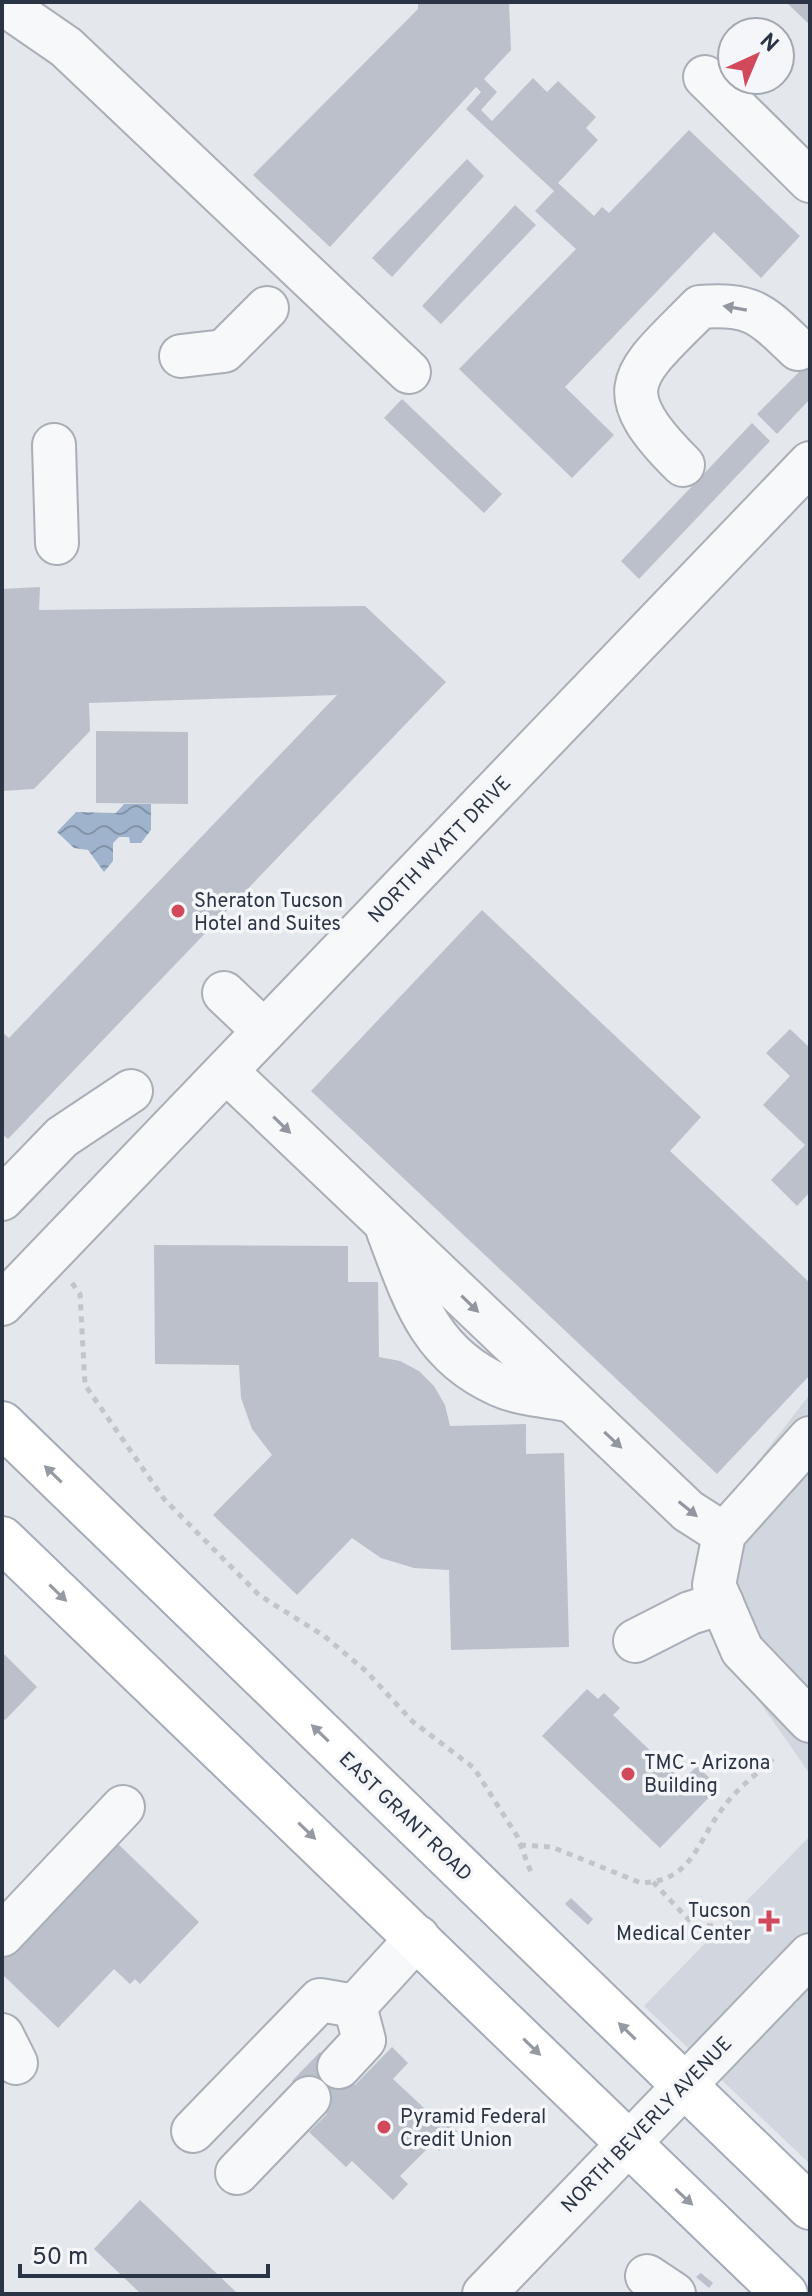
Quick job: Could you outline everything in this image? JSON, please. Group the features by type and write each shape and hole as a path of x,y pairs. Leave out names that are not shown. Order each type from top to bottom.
{"main road":[{"name":"EAST GRANT ROAD","path":"2,1424 810,2207"},
{"path":"2,1539 785,2294"}],"street":[{"path":"3,3 66,47 409,372"},
{"path":"705,77 810,181"},
{"path":"683,465 652,434 635,402 641,367 700,307 736,304 766,318 798,349"},
{"path":"181,356 224,351 267,308"},
{"path":"54,445 57,543"},
{"name":"NORTH WYATT DRIVE","path":"2,1304 810,463"},
{"path":"224,993 264,1031"},
{"path":"226,1071 688,1511 724,1534"},
{"path":"2,1199 62,1137 131,1091"},
{"path":"810,1438 724,1534 714,1585 742,1650 810,1721"},
{"path":"635,1641 690,1613 722,1603"},
{"path":"2,1935 123,1807"},
{"path":"355,2006 418,1937"},
{"name":"NORTH BEVERLY AVENUE","path":"484,2294 810,1955"},
{"path":"193,2131 320,2000 355,2006"},
{"path":"339,2067 364,2040 355,2006"},
{"path":"237,2173 309,2098"}],"path":[{"path":"53,1251 80,1294 85,1385 164,1499 259,1595 324,1636 366,1671 412,1721 474,1768 490,1788 532,1875"},
{"path":"520,1845 552,1847 641,1883 653,1882 680,1870 697,1853 718,1813 773,1759"},
{"path":"653,1882 693,1924 713,1926 730,1934"}],"shaded area":[{"path":"810,1394 810,1774 695,1609 705,1530"},
{"name":"Tucson Medical Center","path":"810,1836 810,2164 644,2006"}],"water":[{"path":"124,804 151,804 151,830 141,843 130,843 129,837 119,837 113,843 113,861 104,872 88,850 74,848 57,832 76,812 116,813"}],"building":[{"path":"418,2 509,2 511,50 484,79 497,92 481,110 492,121 533,78 547,92 558,81 596,117 586,128 598,140 558,183 594,216 602,207 609,213 689,130 800,236 761,278 714,232 565,387 614,435 572,478 459,369 576,249 535,211 554,191 466,109 481,92 476,87 330,247 253,175 418,9"},
{"path":"786,2 810,2 810,25"},
{"path":"467,159 484,176 392,277 372,258"},
{"path":"515,205 536,225 441,324 422,306"},
{"path":"810,361 810,399 777,434 757,414"},
{"path":"402,399 502,494 484,513 384,418"},
{"path":"752,423 770,441 639,579 621,561"},
{"name":"Sheraton Tucson Hotel and Suites","path":"40,587 39,610 365,606 446,682 8,1139 2,1134 2,1032 9,1038 337,695 89,703 90,731 34,789 2,791 2,589"},
{"path":"96,731 188,732 188,804 96,803"},
{"path":"482,910 701,1117 670,1151 810,1283 810,1375 717,1474 311,1091"},
{"path":"790,1029 810,1048 810,1192 797,1206 771,1180 805,1145 763,1105 790,1076 766,1053"},
{"path":"154,1245 348,1246 348,1282 378,1282 379,1357 400,1361 419,1371 434,1386 445,1405 450,1426 526,1424 526,1454 564,1453 569,1647 451,1650 449,1570 414,1568 381,1558 352,1538 297,1595 213,1515 272,1455 252,1429 241,1398 239,1365 155,1364"},
{"path":"2,1652 37,1687 5,1720 2,1717"},
{"name":"TMC - Arizona Building","path":"587,1689 598,1699 604,1693 620,1708 613,1715 682,1781 697,1766 719,1787 660,1848 542,1736"},
{"path":"114,1840 199,1922 140,1984 135,1979 130,1984 114,1969 58,2028 2,1974 2,1956"},
{"path":"571,1898 593,1919 588,1925 565,1904"},
{"name":"Pyramid Federal Credit Union","path":"392,2047 408,2063 393,2079 438,2121 442,2117 458,2132 439,2151 432,2144 400,2176 408,2184 393,2200 352,2161 346,2167 309,2132 327,2114 292,2081 320,2052 355,2085"},
{"path":"140,2200 238,2294 141,2294 94,2249"},
{"path":"701,2273 713,2283 709,2288 696,2277"}],"place":[{"name":"Sheraton Tucson Hotel and Suites","path":"178,911"},
{"name":"TMC - Arizona Building","path":"628,1774"},
{"name":"Tucson Medical Center","path":"769,1921"},
{"name":"Pyramid Federal Credit Union","path":"384,2127"}]}
